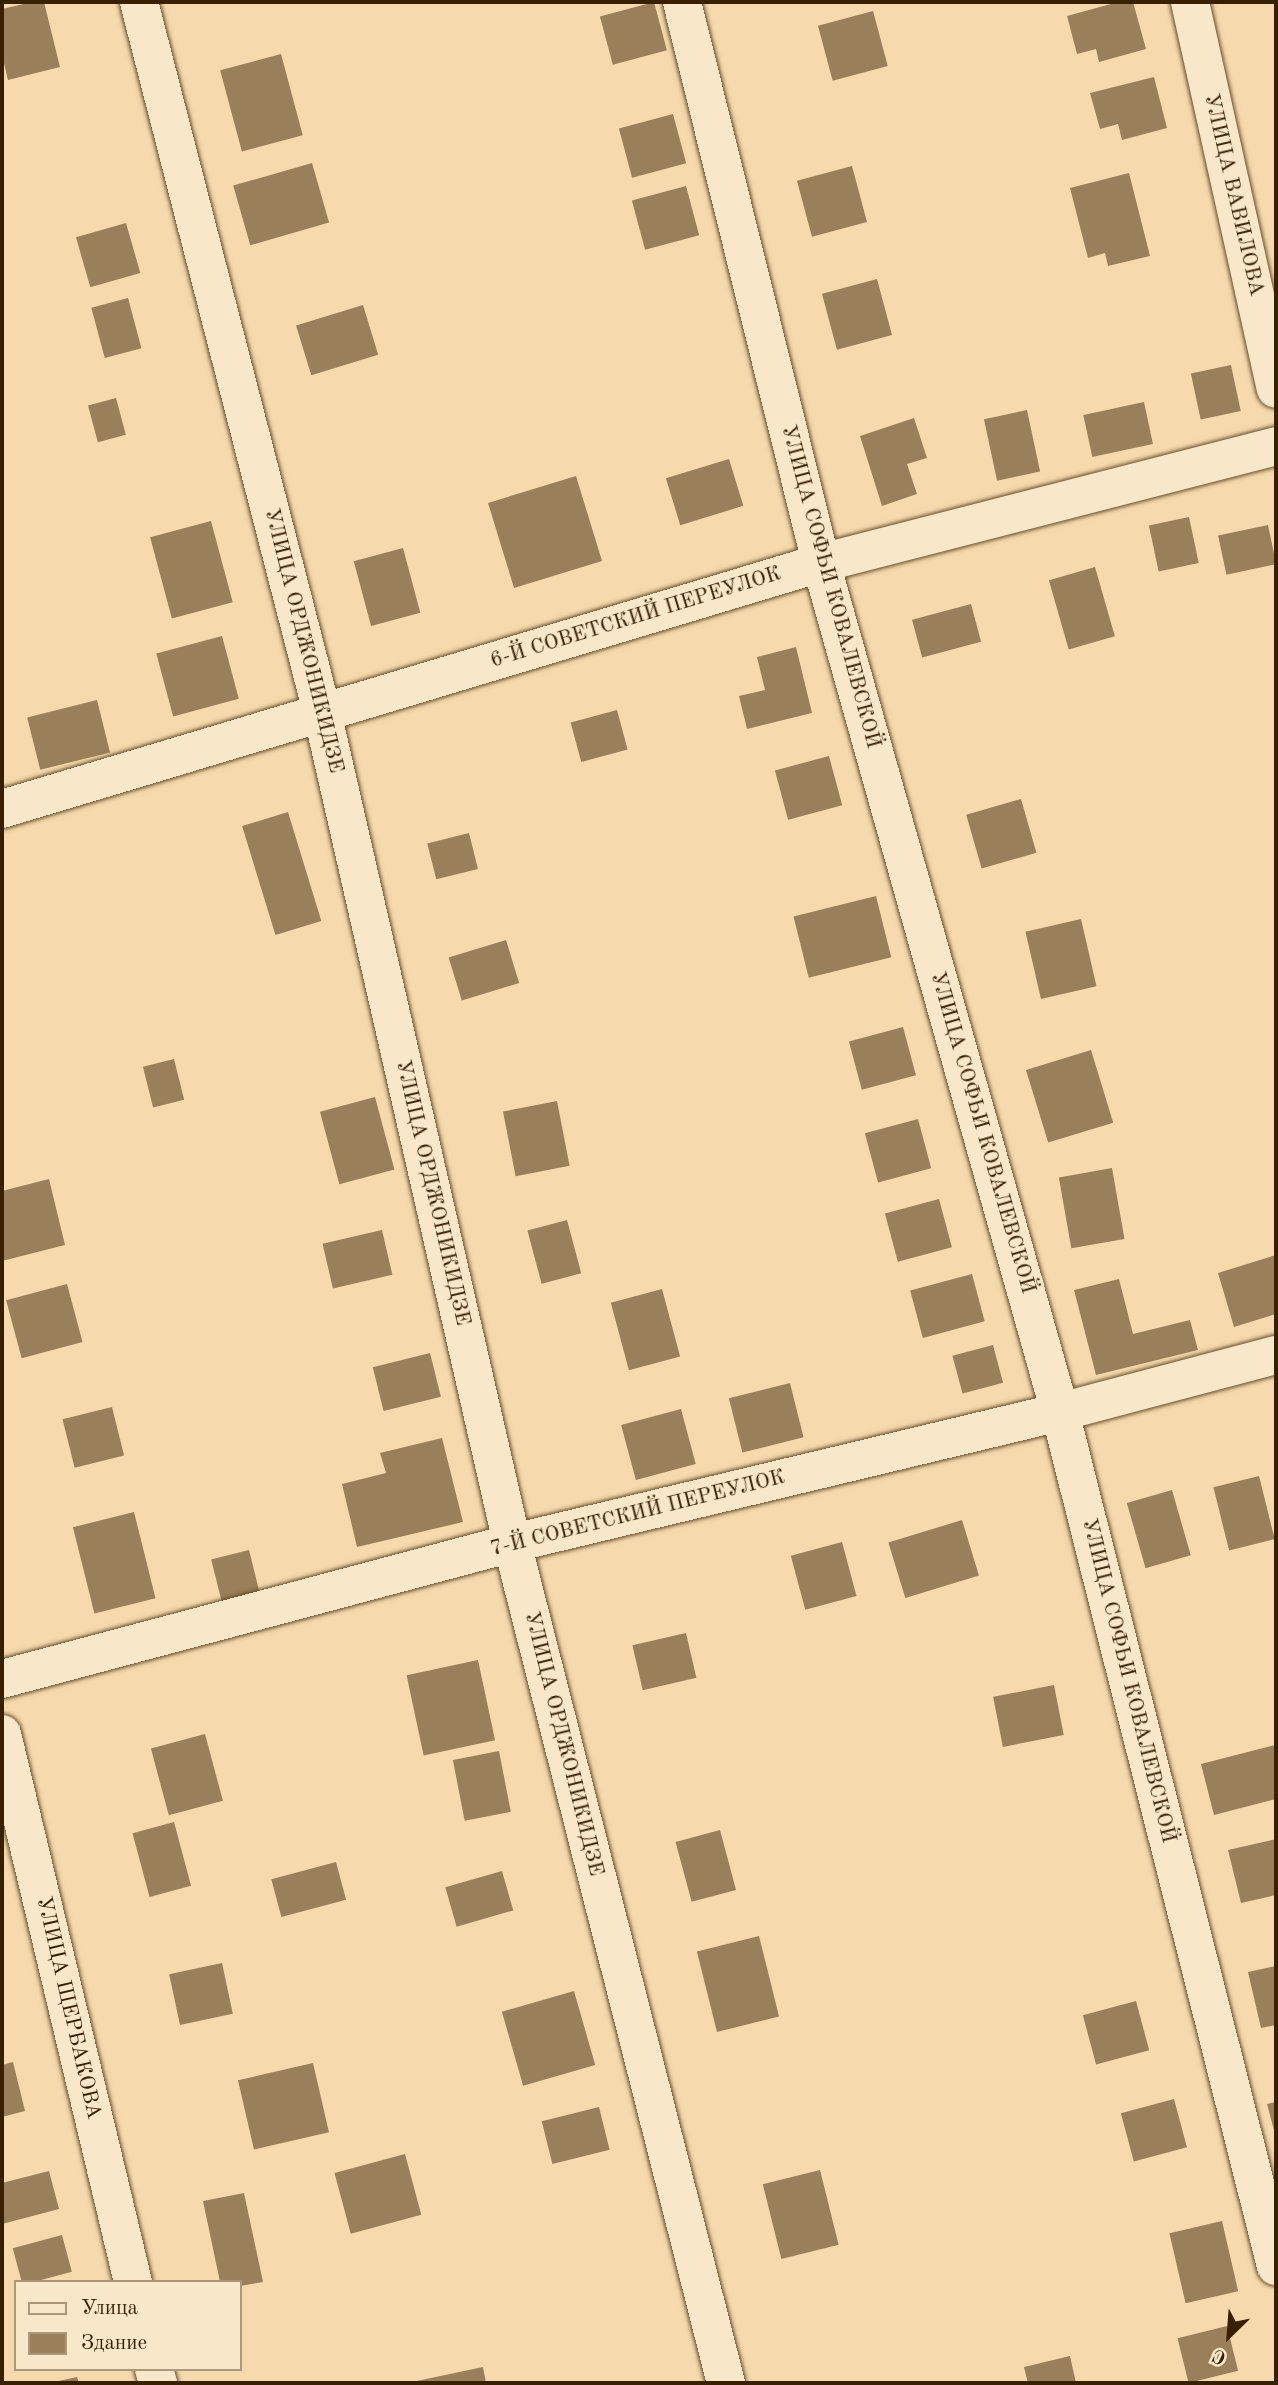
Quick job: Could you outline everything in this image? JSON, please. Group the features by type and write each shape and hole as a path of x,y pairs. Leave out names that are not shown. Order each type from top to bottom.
{"street":[{"name":"УЛИЦА ОРДЖОНИКИДЗЕ","path":"139,2 322,712 512,1543 726,2383"},
{"name":"УЛИЦА СОФЬИ КОВАЛЕВСКОЙ","path":"682,2 821,563 1060,1412 1276,2266"},
{"name":"УЛИЦА ВАВИЛОВА","path":"1190,2 1276,389"},
{"name":"6-Й СОВЕТСКИЙ ПЕРЕУЛОК","path":"2,809 821,563 1276,446"},
{"name":"7-Й СОВЕТСКИЙ ПЕРЕУЛОК","path":"2,1679 512,1543 1060,1412 1276,1355"},
{"name":"УЛИЦА ЩЕРБАКОВА","path":"2,1734 133,2280"}],"building":[{"path":"44,2 60,67 8,80 2,55 2,9"},
{"path":"654,2 667,50 613,65 600,16"},
{"path":"1118,2 1133,2 1146,49 1099,62 1096,49 1077,54 1067,16"},
{"path":"873,11 888,66 833,81 818,26"},
{"path":"281,54 303,135 242,151 220,70"},
{"path":"1154,77 1167,128 1122,140 1118,124 1100,129 1090,93"},
{"path":"673,114 686,163 632,178 619,128"},
{"path":"312,163 329,223 250,245 233,186"},
{"path":"852,166 867,222 812,237 797,181"},
{"path":"1129,173 1150,256 1108,266 1105,253 1088,258 1070,188"},
{"path":"686,186 699,235 645,250 632,200"},
{"path":"126,223 140,273 90,287 76,237"},
{"path":"877,279 892,335 837,350 822,294"},
{"path":"128,298 141,348 105,358 91,308"},
{"path":"363,305 378,355 311,375 296,325"},
{"path":"1231,365 1241,411 1201,419 1191,374"},
{"path":"116,398 126,435 98,442 88,406"},
{"path":"1144,402 1153,444 1092,457 1083,415"},
{"path":"1027,410 1040,472 997,481 984,419"},
{"path":"914,418 927,458 907,464 917,494 882,506 860,436"},
{"path":"729,459 743,506 680,525 666,478"},
{"path":"576,476 602,561 514,588 488,503"},
{"path":"1189,517 1199,563 1159,571 1149,526"},
{"path":"211,521 233,602 172,618 150,537"},
{"path":"1268,525 1276,564 1226,575 1218,536"},
{"path":"403,548 420,613 371,626 354,561"},
{"path":"1095,567 1115,636 1069,649 1049,580"},
{"path":"971,604 981,642 922,657 912,620"},
{"path":"222,636 239,699 173,716 156,654"},
{"path":"796,647 812,713 747,729 739,696 765,690 757,657"},
{"path":"97,700 110,752 40,770 27,717"},
{"path":"617,710 628,750 581,762 571,722"},
{"path":"829,756 842,805 788,820 775,770"},
{"path":"1021,799 1036,853 982,869 966,815"},
{"path":"288,812 321,921 275,935 242,826"},
{"path":"469,833 478,869 436,879 427,843"},
{"path":"876,896 891,957 809,978 794,917"},
{"path":"1081,919 1097,986 1041,999 1025,932"},
{"path":"506,940 519,983 462,1001 449,958"},
{"path":"903,1027 916,1075 862,1090 849,1041"},
{"path":"1091,1050 1113,1123 1048,1143 1026,1070"},
{"path":"174,1059 184,1100 153,1107 143,1067"},
{"path":"375,1097 394,1169 339,1184 320,1112"},
{"path":"557,1101 570,1166 516,1176 503,1111"},
{"path":"918,1119 931,1168 878,1182 865,1133"},
{"path":"1112,1168 1125,1239 1071,1248 1059,1177"},
{"path":"49,1179 65,1245 2,1261 2,1191"},
{"path":"939,1199 952,1247 898,1262 885,1213"},
{"path":"567,1220 581,1273 542,1284 527,1231"},
{"path":"382,1230 392,1275 333,1289 323,1244"},
{"path":"1276,1255 1276,1314 1234,1327 1218,1273"},
{"path":"972,1274 985,1321 923,1338 910,1291"},
{"path":"1119,1279 1133,1334 1190,1320 1198,1350 1096,1375 1074,1290"},
{"path":"67,1284 83,1342 22,1358 6,1300"},
{"path":"662,1289 680,1357 629,1370 611,1303"},
{"path":"993,1345 1003,1383 963,1394 952,1356"},
{"path":"430,1353 441,1397 384,1411 373,1367"},
{"path":"790,1383 804,1437 742,1453 729,1398"},
{"path":"112,1407 124,1456 75,1468 63,1419"},
{"path":"681,1409 696,1464 636,1480 621,1425"},
{"path":"442,1438 463,1522 357,1547 342,1484 386,1473 380,1453"},
{"path":"1259,1476 1275,1539 1229,1550 1213,1487"},
{"path":"1172,1490 1191,1555 1146,1568 1127,1503"},
{"path":"134,1512 156,1598 94,1614 73,1527"},
{"path":"962,1520 979,1575 905,1598 888,1543"},
{"path":"842,1542 856,1596 805,1610 791,1556"},
{"path":"249,1550 260,1594 222,1603 211,1559"},
{"path":"686,1633 696,1678 643,1690 632,1645"},
{"path":"478,1660 495,1740 424,1755 407,1675"},
{"path":"1054,1685 1064,1735 1003,1747 993,1697"},
{"path":"205,1734 223,1801 169,1815 151,1748"},
{"path":"1275,1745 1276,1799 1214,1815 1201,1764"},
{"path":"499,1751 511,1812 465,1821 453,1760"},
{"path":"174,1822 191,1886 150,1897 132,1833"},
{"path":"720,1830 736,1890 692,1902 676,1842"},
{"path":"1276,1839 1276,1895 1241,1903 1228,1850"},
{"path":"336,1862 346,1900 281,1917 271,1879"},
{"path":"502,1871 513,1910 457,1927 445,1887"},
{"path":"759,1936 779,2017 717,2032 697,1951"},
{"path":"222,1963 233,2014 180,2025 169,1974"},
{"path":"1276,1966 1276,2025 1261,2028 1248,1972"},
{"path":"574,1991 595,2065 523,2086 502,2012"},
{"path":"1136,2001 1149,2050 1096,2064 1083,2015"},
{"path":"13,2062 25,2111 2,2117 2,2065"},
{"path":"313,2063 329,2132 254,2150 238,2080"},
{"path":"1174,2099 1187,2147 1134,2162 1121,2113"},
{"path":"1276,2102 1276,2134 1275,2134 1267,2104"},
{"path":"599,2107 610,2150 552,2164 542,2121"},
{"path":"405,2154 421,2215 351,2234 334,2173"},
{"path":"820,2170 839,2245 781,2259 763,2184"},
{"path":"49,2171 59,2209 2,2224 2,2183"},
{"path":"244,2193 263,2282 242,2286 242,2280 220,2280 203,2201"},
{"path":"1222,2221 1238,2291 1186,2303 1169,2233"},
{"path":"62,2235 72,2272 41,2280 21,2280 13,2248"},
{"path":"1227,2326 1238,2371 1189,2383 1178,2338"},
{"path":"1070,2356 1076,2383 1028,2383 1024,2367"},
{"path":"483,2367 486,2383 412,2383 412,2382"},
{"path":"77,2377 79,2383 54,2383 54,2382"}]}
